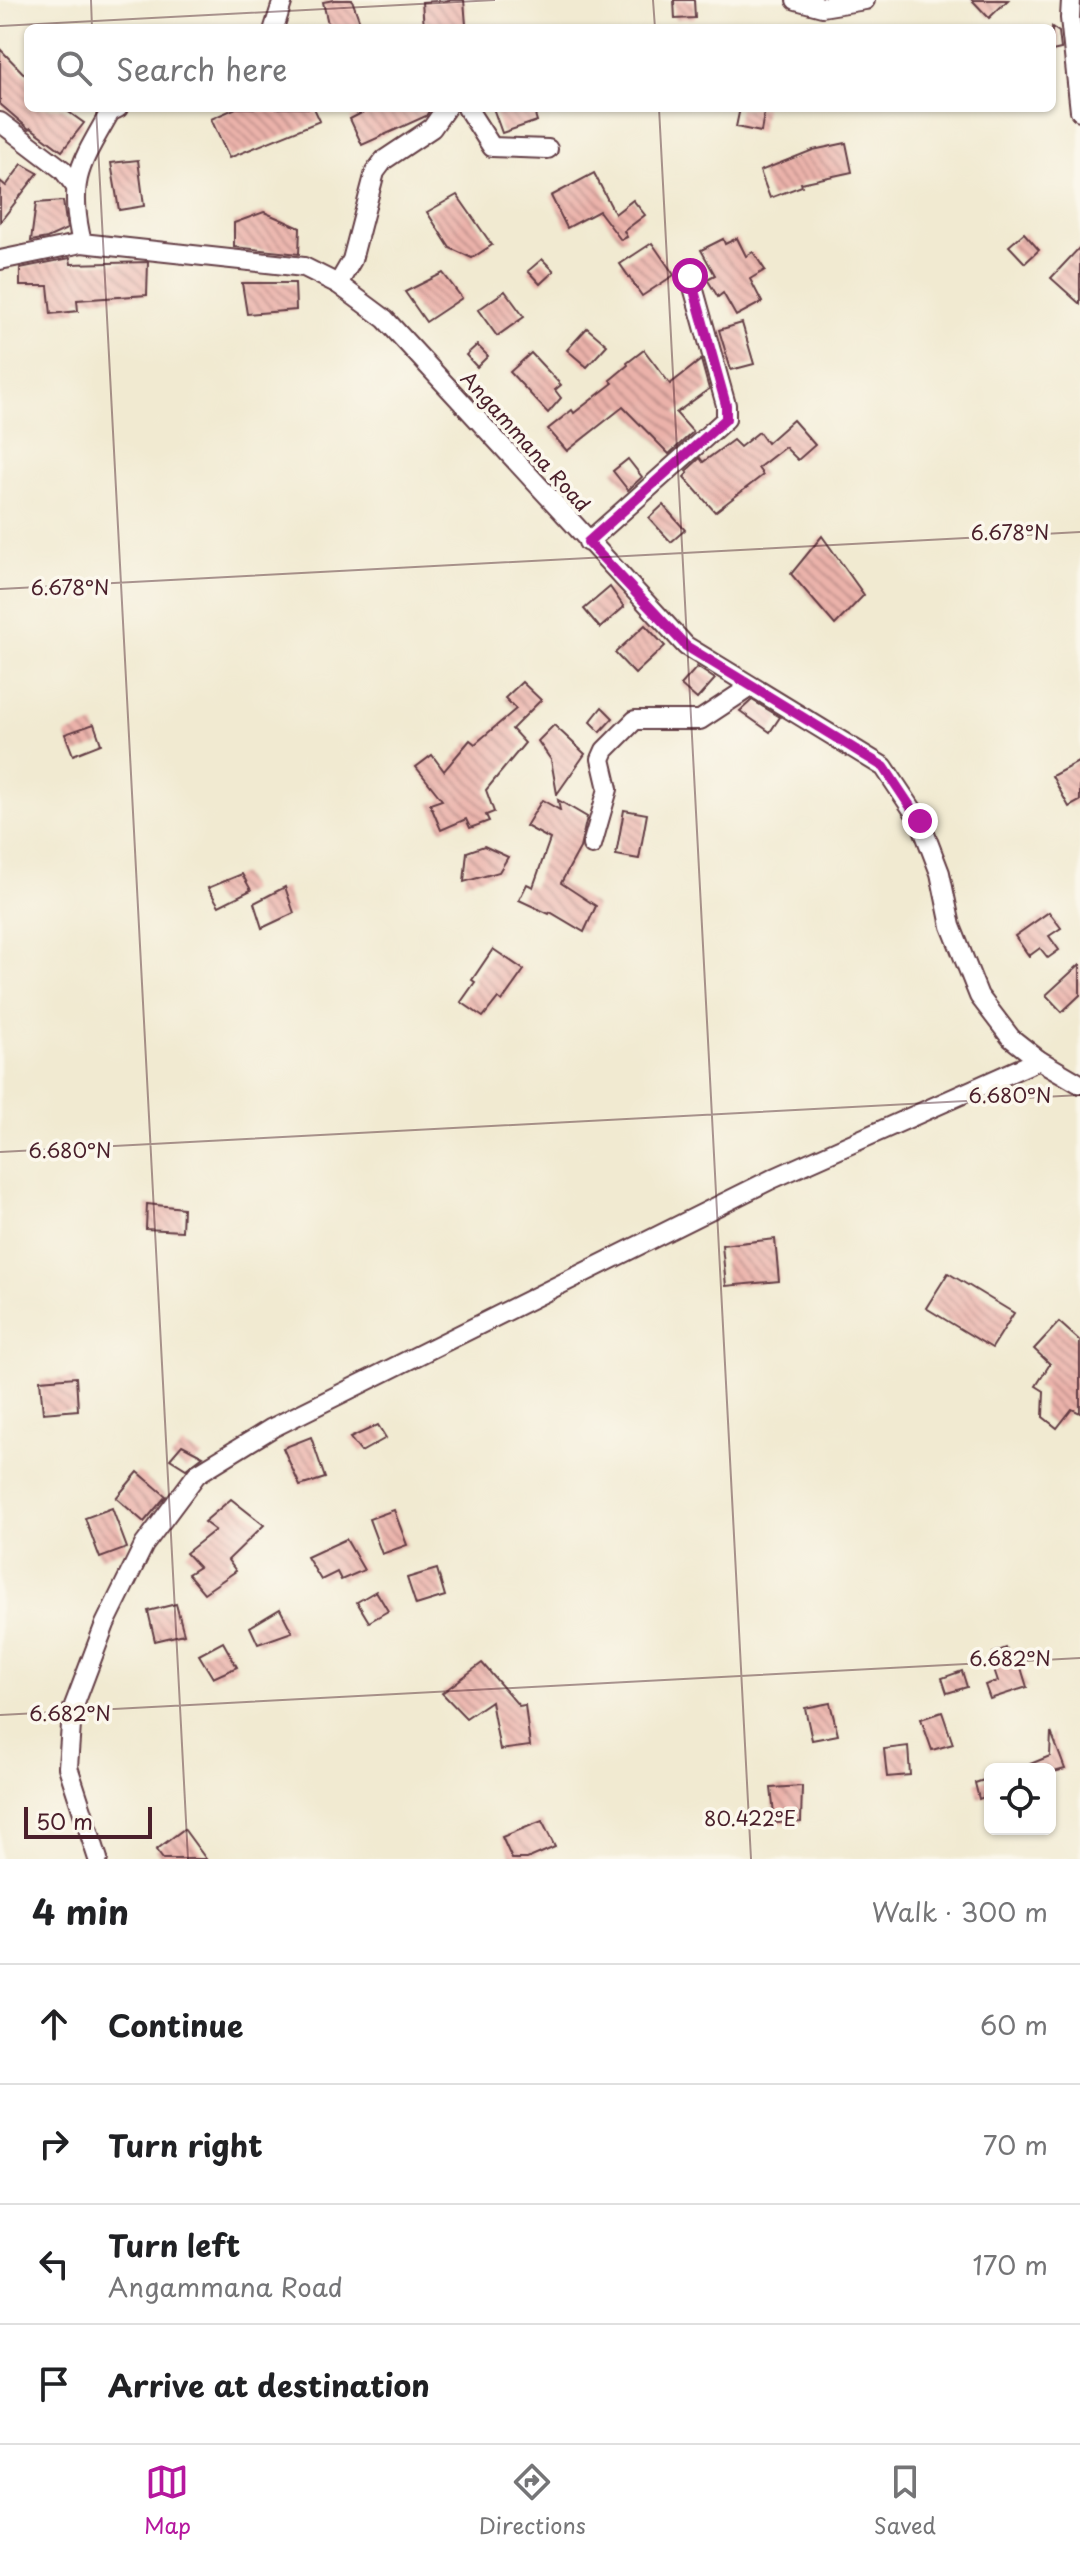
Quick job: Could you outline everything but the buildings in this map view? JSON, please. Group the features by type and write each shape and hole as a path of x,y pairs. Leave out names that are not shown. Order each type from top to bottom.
{"street":[{"path":"276,24 283,0"},
{"path":"796,0 822,7 865,0"},
{"path":"1071,0 1070,18 1080,111"},
{"path":"82,243 75,213 81,162 110,112"},
{"path":"338,284 352,260 375,172 384,160 432,128 443,112"},
{"path":"470,112 492,147 548,149"},
{"path":"0,122 63,170 76,187"},
{"name":"Angammana Road","path":"0,260 82,243 304,267 338,284 385,319 686,646 884,767 920,821 940,873 951,926 979,996 1011,1038 1039,1060 1080,1084"},
{"path":"588,542 726,419 726,405 690,276"},
{"path":"592,845 608,789 601,759 635,720 700,720 750,687"},
{"path":"98,1859 68,1767 72,1711 105,1624 144,1545 197,1474 272,1428 772,1179 1039,1060"}],"route":[{"path":"690,276 726,405 726,419 588,542 686,646 884,767 920,821"}]}
